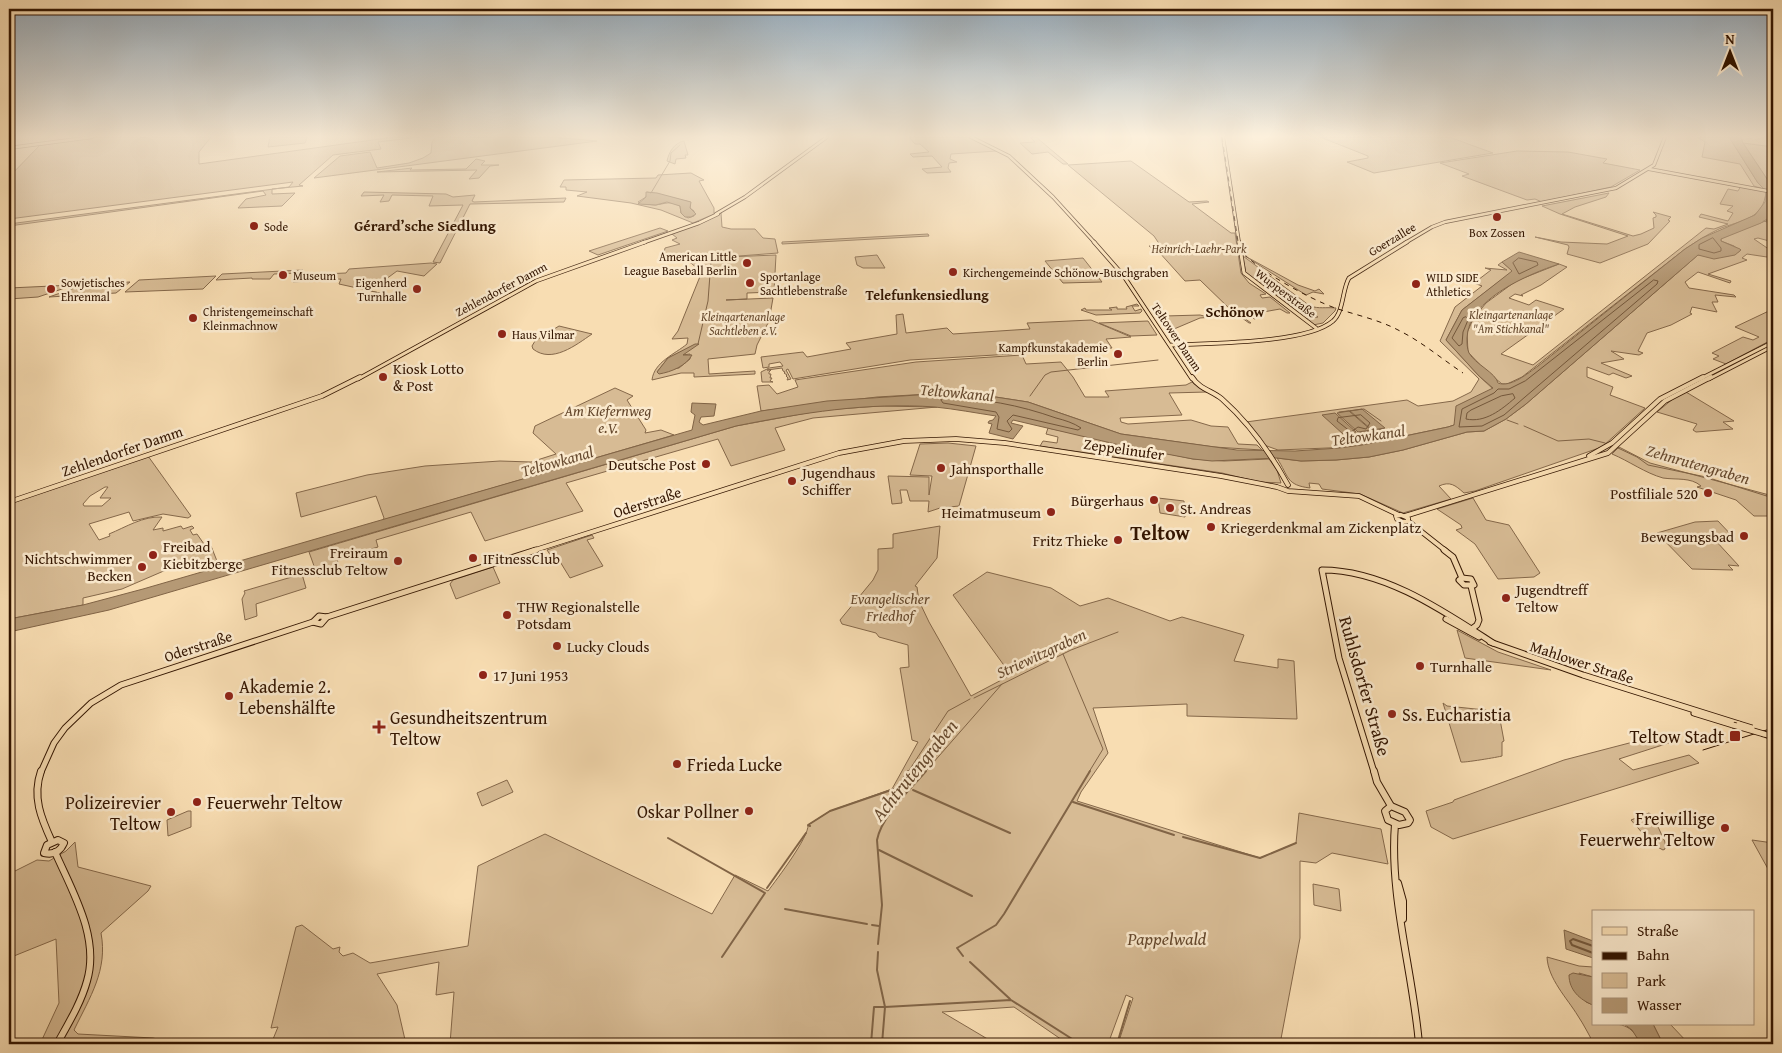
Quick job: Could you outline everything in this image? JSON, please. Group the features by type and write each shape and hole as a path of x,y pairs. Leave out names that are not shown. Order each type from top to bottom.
{"main road":[{"name":"Zehlendorfer Damm","path":"9,502 309,401 346,385 536,281 714,215 742,201 760,186"},
{"name":"Teltower Damm","path":"1041,186 1100,249 1126,280 1196,384 1221,398 1244,422 1273,459 1281,472 1284,486"},
{"name":"Wupperstraße","path":"1231,186 1244,274 1316,328"},
{"name":"Goerzallee","path":"1316,328 1335,318 1348,278 1432,226 1607,191 1620,186"},
{"path":"1742,186 1773,192"},
{"path":"1171,345 1268,339 1316,328"},
{"path":"1469,586 1474,582 1465,578 1449,554 1407,519 1417,512 1608,453 1665,401 1773,344"},
{"name":"Oderstraße","path":"52,842 36,795 38,782 48,754 73,719 94,700 130,681 313,622 321,624 325,622 327,617 845,452 921,440 981,440"},
{"name":"Zeppelinufer","path":"981,440 1197,472 1264,485 1284,486 1288,491 1294,489 1359,496 1407,519"},
{"name":"Mahlower Straße","path":"1322,570 1339,570 1370,576 1493,643 1522,655 1770,735"},
{"name":"Ruhlsdorfer Straße","path":"1322,570 1340,658 1377,782 1390,806 1385,809 1385,815 1396,824"},
{"path":"1465,578 1460,579 1460,582 1469,586 1480,620 1470,631"},
{"path":"1390,806 1401,808 1409,816 1410,820 1406,825 1396,824 1393,849 1407,960 1418,1018 1419,1044"},
{"path":"60,840 64,843 55,852 47,854 44,852 46,846 52,842 60,840"},
{"path":"55,852 87,933 92,958 86,985 57,1044"}],"green space":[{"path":"9,186 261,186 9,219"},
{"path":"702,186 714,208 714,214 693,223 661,210 631,203 577,196 587,192 566,190 566,187 560,187","holes":["647,192 690,202 690,208 694,211 694,216 688,218 681,213 680,206 674,203 655,205 638,202 646,197"]},
{"name":"Heinrich-Laehr-Park","path":"1094,186 1167,186 1189,202 1209,202 1192,204 1231,233 1235,233 1241,273 1249,283 1266,294 1260,295 1262,298 1270,297 1290,313 1280,309 1252,314 1258,318 1254,319 1255,317 1249,313 1240,315 1251,323 1238,315 1200,318 1167,332 1164,327 1171,324 1165,316 1200,315 1208,317 1206,314 1232,311 1200,280 1185,281 1158,251 1154,251 1149,246 1160,245 1154,236"},
{"path":"1489,186 1612,186 1542,202 1535,199 1527,200"},
{"name":"Kleingartenanlage \"Am Stichkanal\"","path":"1742,186 1766,191 1761,208 1750,218 1714,231 1685,249 1522,377 1507,384 1502,384 1468,352 1467,333 1473,319 1486,303 1516,281 1559,264 1567,267 1541,285 1521,295 1523,296 1515,294 1509,298 1529,305 1536,300 1564,309 1501,354 1533,365 1706,228 1714,229 1728,224 1699,217 1701,214 1728,221 1733,213 1727,211 1733,206 1720,204 1728,189 1738,191"},
{"path":"272,189 272,194 295,193 282,206 238,208 246,199 266,195 263,191 9,226 9,224"},
{"path":"364,192 446,194 453,197 475,195 472,201 474,202 566,198 564,202 470,204 440,263 433,262 463,205 429,206 433,196 392,195 389,201 380,202 384,195 361,196"},
{"path":"1609,193 1606,197 1575,207 1562,214 1633,236 1654,228 1653,218 1656,215 1653,212 1671,217 1668,220 1670,221 1648,244 1600,263 1567,254 1568,245 1535,237 1561,242 1607,244 1628,236 1560,214 1542,206"},
{"name":"Kleingartenanlage Sachtleben e.V.","path":"721,213 722,227 755,229 763,238 775,239 778,253 726,257 776,255 774,292 747,293 747,299 726,300 773,298 769,321 757,345 755,354 708,359 709,374 755,371 755,374 694,377 694,373 681,373 652,380 661,363 687,344 688,338 672,339 678,331 701,274 689,262 664,253 665,248 680,244 672,240 677,238 672,234","holes":["693,346 682,355 690,354 690,359 679,368 657,372 668,358"]},
{"path":"1773,215 1773,242 1758,238 1754,239 1773,252 1773,255 1767,257 1747,254 1742,258 1747,260 1708,274 1731,281 1730,283 1698,272 1685,282 1689,288 1734,295 1736,297 1715,295 1718,302 1712,302 1717,312 1692,307 1690,313 1692,314 1671,325 1647,333 1638,351 1643,353 1639,355 1611,351 1624,359 1601,363 1632,376 1626,378 1613,373 1609,375 1587,367 1587,377 1613,387 1610,395 1645,408 1602,447 1475,491 1464,493 1452,485 1439,486 1451,499 1403,513 1360,494 1322,489 1319,484 1309,483 1310,488 1296,485 1289,479 1277,458 1301,461 1369,457 1403,450 1467,432 1484,431 1506,419 1526,404 1698,255 1725,256 1735,254 1740,251 1734,246 1721,241 1721,238 1768,220"},
{"path":"660,228 668,231 598,255 589,251"},
{"path":"928,234 929,236 782,244 782,242"},
{"path":"877,255 885,268 863,268 857,265 855,257"},
{"path":"1243,256 1310,306 1336,308 1335,311 1323,323 1313,325 1306,319 1318,317 1303,306 1289,306 1246,274"},
{"path":"1245,256 1298,285 1315,291 1319,289 1324,294 1313,292 1306,295"},
{"path":"1083,258 1102,282 1063,283 1045,261"},
{"path":"1502,262 1513,271 1462,310 1446,340 1493,389 1454,425 1352,447 1278,450 1264,445 1246,422 1407,400 1418,406 1453,401 1471,392 1479,379 1440,341 1455,307 1482,286 1474,283 1491,270 1485,268 1507,270 1498,265"},
{"path":"437,264 424,276 397,271 378,285 370,286 366,290 339,284 341,279 293,282 300,275 346,273 349,269"},
{"path":"303,270 299,273 274,274 270,279 216,280 222,274"},
{"path":"216,276 203,289 125,292 139,280"},
{"path":"130,282 116,293 49,297 86,284"},
{"path":"74,285 38,297 9,299 9,288"},
{"path":"1137,304 1139,306 1132,306 1135,311 1141,309 1140,313 1096,315 1081,310 1085,308 1086,310 1112,310 1109,308 1117,307 1117,309 1127,309 1126,307"},
{"path":"1773,309 1773,339 1726,364 1713,359 1719,356 1712,353 1743,337 1753,340 1759,337 1735,327"},
{"path":"903,314 906,333 947,328 953,334 1030,329 1027,323 1091,320 1131,337 1106,339 1112,348 1017,353 1020,352 1018,347 1014,347 1015,352 1012,354 910,360 793,379 788,369 786,370 791,379 787,380 787,375 782,368 767,370 771,370 769,372 771,374 770,378 772,378 770,381 773,382 762,382 761,372 769,368 783,366 780,362 769,364 769,367 763,368 761,357 803,352 807,357 851,349 846,343 897,334 896,315"},
{"path":"1148,321 1157,335 1131,336 1099,323"},
{"path":"559,326 592,334 571,348 556,354 548,355 533,349 532,346 535,341"},
{"path":"1022,355 1026,364 1061,362 1085,397 1109,397 1105,391 1186,385 1192,382 1207,392 1169,393 1182,415 1120,418 1121,422 1128,424 1191,420 1211,426 1228,427 1238,444 1257,445 1262,450 1214,447 1121,434 1028,402 976,394 947,393 877,397 761,411 757,386 769,385 777,394 798,387 795,380 916,362"},
{"name":"Am Kiefernweg e.V.","path":"615,388 633,396 627,400 646,430 645,433 661,430 674,435 383,520 384,518 376,496 301,517 296,493 367,475 425,466 500,461 531,462 556,454 533,433 535,426"},
{"path":"1686,392 1734,421 1723,422 1733,429 1696,432 1693,430 1697,424 1657,412 1674,398"},
{"path":"880,406 937,407 813,418 775,428 785,450 731,466 718,439 566,483 583,511 485,541 471,512 376,540 378,547 337,559 340,571 318,577 309,552 736,426 823,410"},
{"path":"1048,428 1193,459 1224,461 1269,459 1277,470 1281,483 1259,482 1222,473 1040,446 1043,441 1057,443 1058,437 1046,434"},
{"path":"948,443 976,446 959,506 940,508 928,512 929,501 910,501 907,490 900,490 902,503 892,504 888,476 929,477 929,495 932,476 910,475 920,444"},
{"path":"1619,447 1650,463 1773,496 1773,516 1754,516 1736,500 1697,487 1701,486 1693,481 1663,478 1650,473 1612,454"},
{"path":"148,456 191,516 188,518 163,514 133,521 129,512 89,524 99,540 148,518 162,517 153,530 163,528 163,531 181,526 183,529 192,526 194,528 190,530 193,535 197,534 204,544 211,546 217,561 166,570 122,589 83,598 83,605 9,619 9,503","holes":["108,487 100,498 111,498 102,506 84,506 83,504 90,496"]},
{"path":"1158,498 1184,501 1185,517 1160,513"},
{"path":"1473,498 1486,520 1509,525 1540,573 1534,577 1498,579 1475,544 1456,530 1462,528 1461,525 1437,509"},
{"path":"1718,521 1736,540 1715,540 1739,566 1728,565 1733,570 1692,569 1657,533 1695,522"},
{"path":"940,526 937,558 915,586 917,587 919,601 929,622 971,696 1011,675 953,595 987,572 1051,588 1080,606 1108,598 1170,621 1182,617 1244,635 1234,661 1278,668 1278,659 1294,661 1297,719 1187,716 1187,704 1093,708 1108,753 1081,792 1077,801 1260,858 1296,843 1299,813 1381,829 1388,864 1332,853 1316,863 1300,861 1300,938 1280,1044 1118,1044 1133,998 1126,995 1108,1044 1068,1044 1014,1007 942,1012 996,1044 450,1044 454,992 436,995 439,962 377,974 397,1005 406,1044 271,1044 278,1027 271,1028 296,927 302,925 333,949 340,947 339,952 343,956 353,953 370,963 468,946 478,866 545,834 712,914 735,875 768,891 798,848 808,825 830,811 892,789 918,742 912,740 900,668 909,667 908,645 879,637 876,633 842,624 840,620 873,580 878,570 878,549 893,548 893,534"},
{"path":"592,535 594,538 587,540 603,566 570,578 559,560 556,561 557,556 551,556 547,550"},
{"path":"493,567 500,583 456,599 450,584 453,580"},
{"path":"302,574 306,588 256,604 257,616 245,620 242,599 244,591"},
{"path":"1457,630 1498,652 1551,670 1465,658"},
{"path":"1443,703 1447,706 1485,710 1499,714 1504,741 1502,742 1502,756 1461,762"},
{"path":"1660,735 1675,741 1619,759 1633,770 1689,755 1699,763 1453,839 1431,827 1426,811 1564,760"},
{"path":"507,780 513,792 482,806 477,793"},
{"path":"191,811 191,827 168,836 167,820"},
{"path":"1649,813 1653,816 1665,842 1665,849 1663,850 1652,844 1631,820"},
{"path":"1752,840 1773,843 1773,878"},
{"path":"75,842 78,867 151,886 148,891 101,933 103,946 100,971 74,1030 78,1034 153,1038 180,1044 40,1044 59,1003 56,939 9,958 9,874 37,860 49,861 66,851"},
{"path":"1313,884 1339,889 1341,911 1314,905"},
{"path":"1547,957 1579,966 1592,967 1592,977 1579,973 1586,1002 1592,1005 1592,1026 1627,1027 1637,1036 1641,1044 1594,1044 1580,1019 1554,981"},
{"path":"1654,1026 1672,1026 1689,1044 1663,1044"}],"water":[{"path":"1761,186 1772,186 1773,188 1773,215 1761,223 1721,239 1721,241 1741,250 1735,255 1714,259 1698,255 1526,404 1506,419 1484,431 1467,432 1403,450 1369,457 1301,461 1277,458 1212,461 1124,446 1013,420 1011,423 1023,426 1013,439 989,433 992,424 988,423 996,416 935,407 860,407 810,413 736,426 109,610 9,632 9,619 83,605 143,589 692,430 695,415 691,412 692,403 716,404 714,416 701,417 699,422 703,425 761,411 827,401 947,393 976,394 1028,402 1121,434 1237,450 1295,451 1339,448 1448,427 1454,425 1456,406 1493,388 1479,376 1446,340 1462,310 1512,271 1502,262 1519,252 1559,264 1532,274 1502,290 1478,311 1470,324 1467,338 1469,353 1498,383 1503,384 1514,382 1538,366 1685,249 1702,238 1755,215 1765,202 1766,191"},
{"path":"646,192 691,202 690,208 696,214 691,217 685,217 681,213 680,206 667,202 656,205 638,204 646,197"},
{"path":"695,344 699,344 683,355 692,355 682,365 664,373 659,374 657,372 668,358"},
{"path":"1362,409 1385,428 1372,430 1350,411"},
{"path":"1349,411 1371,430 1358,432 1337,413"},
{"path":"1335,413 1356,432 1343,434 1322,415"},
{"path":"1564,930 1592,941 1592,958 1566,949"},
{"path":"1573,973 1592,977 1592,1004 1576,994 1569,980 1569,975"},
{"path":"1627,1026 1654,1026 1663,1044 1641,1044 1632,1030"}],"waterway":[{"path":"651,193 655,186"},
{"path":"1764,221 1773,224"},
{"path":"698,344 708,301 711,261"},
{"path":"1030,396 1045,375 1051,372 1158,360"},
{"name":"Teltowkanal","path":"1339,412 1364,409 1381,421"},
{"name":"Zehnrutengraben","path":"1507,420 1518,424"},
{"name":"Zehnrutengraben","path":"1524,426 1558,441 1589,439 1605,443"},
{"name":"Teltowkanal","path":"1345,435 1384,429"},
{"name":"Zehnrutengraben","path":"1618,448 1637,457 1648,465 1706,477 1773,498"},
{"name":"Striewitzgraben","path":"1002,684 1071,650 1118,632"},
{"path":"1063,654 1103,749 1089,772"},
{"name":"Achtrutengraben","path":"925,772 1002,684"},
{"name":"Striewitzgraben","path":"974,698 1002,684"},
{"name":"Striewitzgraben","path":"908,772 948,711 970,699"},
{"name":"Striewitzgraben","path":"810,826 808,825 830,811 897,788 908,771"},
{"name":"Achtrutengraben","path":"878,944 882,905 877,840 890,812 926,771"},
{"path":"963,956 957,948 996,925 1004,914 1090,771"},
{"path":"913,790 1010,833"},
{"path":"1073,802 1174,835"},
{"name":"Striewitzgraben","path":"767,888 806,833"},
{"path":"1183,837 1260,858 1296,843"},
{"name":"Striewitzgraben","path":"668,838 765,893 722,957"},
{"path":"879,850 972,896"},
{"path":"785,909 867,924"},
{"path":"872,925 879,926"},
{"name":"Achtrutengraben","path":"878,952 877,970 885,1007"},
{"path":"970,962 1010,999"},
{"name":"Achtrutengraben","path":"885,1007 1011,1000 1080,1044"},
{"path":"1117,1044 1130,1001"},
{"path":"871,1044 874,1007 885,1007"},
{"path":"882,1044 885,1007"}],"tram line":[{"path":"1703,750 1773,728"}],"railway":[{"path":"1230,186 1239,248 1257,265 1269,274 1312,298 1335,308 1392,327 1408,335 1463,373"}],"place":[{"name":"Box Zossen","path":"1497,217"},
{"name":"Sode","path":"254,226"},
{"name":"American Little League Baseball Berlin","path":"747,263"},
{"name":"Kirchengemeinde Schönow-Buschgraben","path":"953,272"},
{"name":"Museum","path":"283,275"},
{"name":"Sportanlage Sachtlebenstraße","path":"750,283"},
{"name":"WILD SIDE Athletics","path":"1416,284"},
{"name":"Sowjetisches Ehrenmal","path":"51,289"},
{"name":"Eigenherd Turnhalle","path":"417,289"},
{"name":"Christengemeinschaft Kleinmachnow","path":"193,318"},
{"name":"Haus Vilmar","path":"502,334"},
{"name":"Kampfkunstakademie Berlin","path":"1118,354"},
{"name":"Kiosk Lotto & Post","path":"383,377"},
{"name":"Deutsche Post","path":"706,464"},
{"name":"Jahnsporthalle","path":"941,468"},
{"name":"Jugendhaus Schiffer","path":"792,481"},
{"name":"Postfiliale 520","path":"1708,493"},
{"name":"Bürgerhaus","path":"1154,500"},
{"name":"St. Andreas","path":"1170,508"},
{"name":"Heimatmuseum","path":"1051,512"},
{"name":"Kriegerdenkmal am Zickenplatz","path":"1211,527"},
{"name":"Bewegungsbad","path":"1744,536"},
{"name":"Fritz Thieke","path":"1118,540"},
{"name":"Freibad Kiebitzberge","path":"153,555"},
{"name":"IFitnessClub","path":"473,558"},
{"name":"Freiraum Fitnessclub Teltow","path":"398,561"},
{"name":"Nichtschwimmer Becken","path":"142,567"},
{"name":"Jugendtreff Teltow","path":"1506,598"},
{"name":"THW Regionalstelle Potsdam","path":"507,615"},
{"name":"Lucky Clouds","path":"557,646"},
{"name":"Turnhalle","path":"1420,666"},
{"name":"17 Juni 1953","path":"483,675"},
{"name":"Akademie 2. Lebenshälfte","path":"229,696"},
{"name":"Ss. Eucharistia","path":"1392,714"},
{"name":"Gesundheitszentrum Teltow","path":"379,727"},
{"name":"Teltow Stadt","path":"1735,736"},
{"name":"Frieda Lucke","path":"677,764"},
{"name":"Feuerwehr Teltow","path":"197,802"},
{"name":"Oskar Pollner","path":"749,811"},
{"name":"Polizeirevier Teltow","path":"171,812"},
{"name":"Freiwillige Feuerwehr Teltow","path":"1725,828"}],"district":[{"name":"Gérard’sche Siedlung","path":"425,225"},
{"name":"Telefunkensiedlung","path":"927,295"},
{"name":"Schönow","path":"1235,311"},
{"name":"Teltow","path":"1160,532"}],"park label":[{"name":"Evangelischer Friedhof","path":"890,606"},
{"name":"Pappelwald","path":"1167,938"}]}
